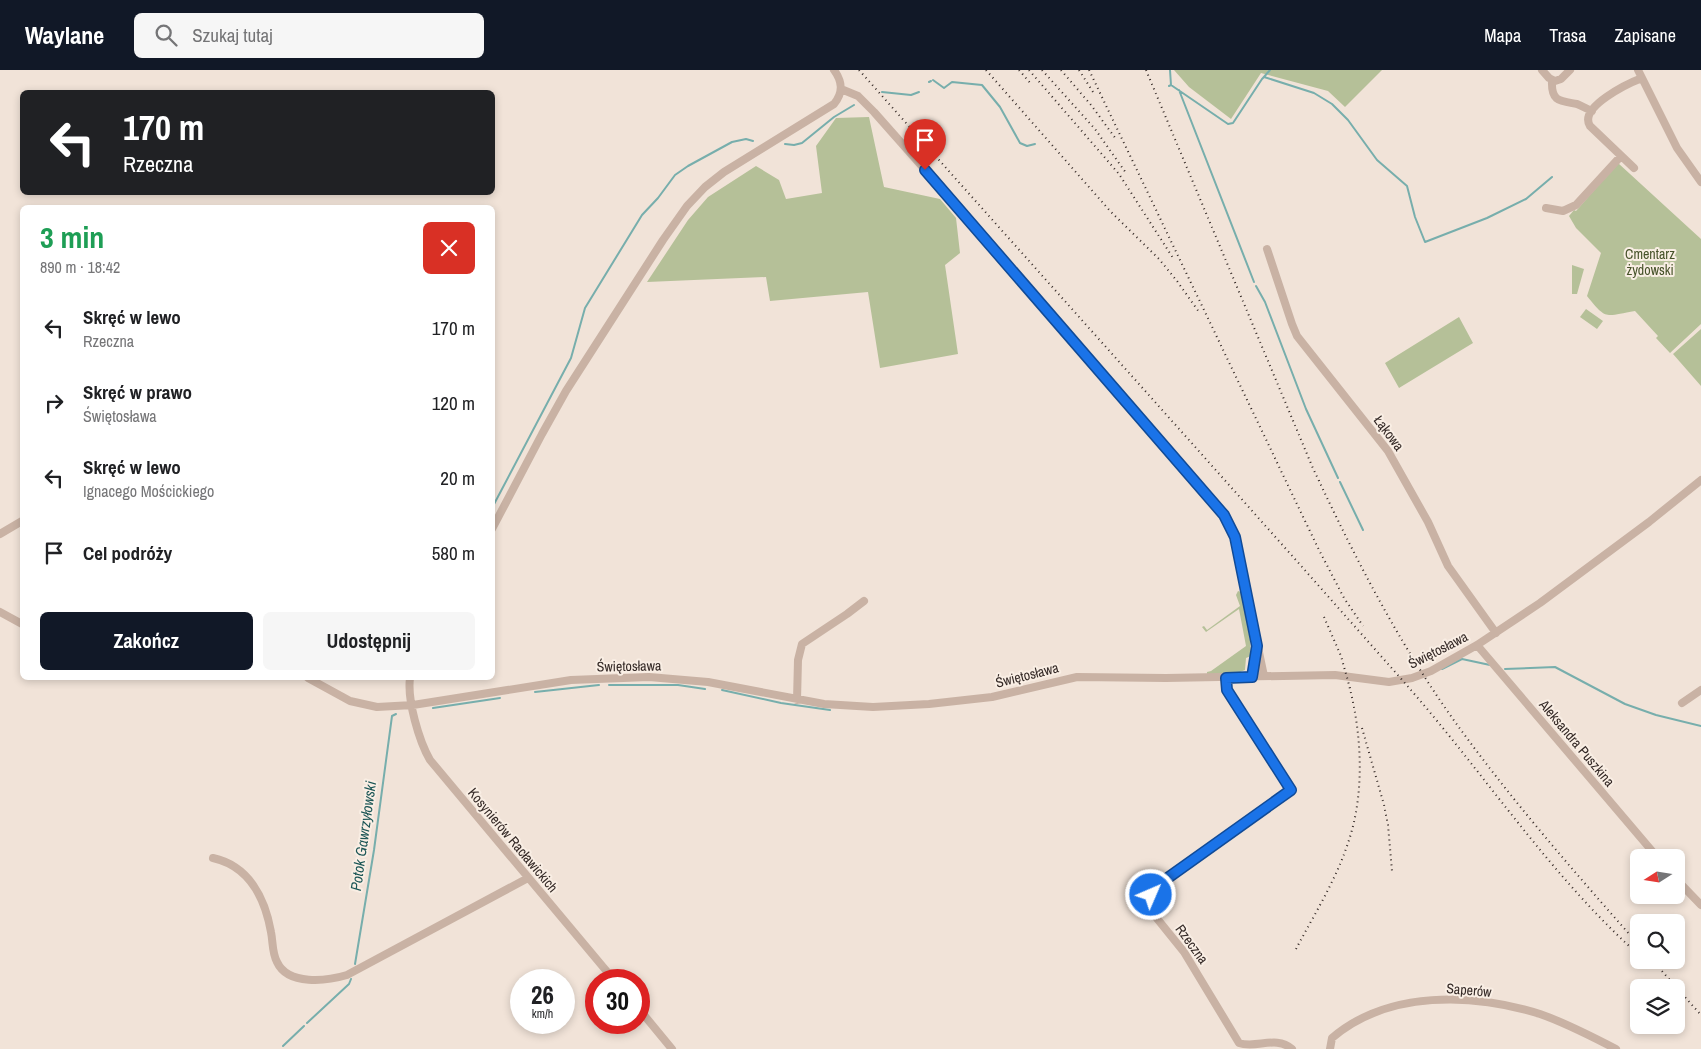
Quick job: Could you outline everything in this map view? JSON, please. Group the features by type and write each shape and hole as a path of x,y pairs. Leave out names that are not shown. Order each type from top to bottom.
{"street":[{"path":"495,522 566,392 663,240 687,206 705,187 724,172 832,106 839,98 841,88 841,81 834,70"},
{"path":"1542,70 1552,81 1552,89 1558,100 1579,105 1592,111"},
{"path":"1552,81 1561,78 1570,70"},
{"path":"1638,70 1677,148 1701,182"},
{"path":"1634,168 1588,123 1588,118 1592,111 1614,91 1642,78"},
{"path":"841,88 858,96 874,112 951,198 1224,515 1235,537 1264,676"},
{"path":"1546,208 1563,211 1576,206 1621,156"},
{"name":"Łąkowa","path":"1267,249 1297,336 1388,451 1428,522 1448,566 1496,633"},
{"name":"Świętosława","path":"312,680 342,697 368,706 386,708 413,706 571,680 635,677 708,682 797,700 873,707 992,697 1077,677 1226,678 1334,675 1383,681 1402,680 1431,670 1496,633 1587,568 1701,480"},
{"path":"0,534 20,522"},
{"path":"797,700 798,660 802,644 864,601"},
{"path":"0,612 20,623"},
{"name":"Aleksandra Puszkina","path":"1477,645 1650,849"},
{"path":"1252,677 1257,646"},
{"name":"Rzeczna","path":"1226,678 1227,690 1291,790 1155,887 1151,895 1152,910 1184,952 1240,1043 1250,1047 1276,1043 1283,1044 1292,1049"},
{"name":"Kosynierów Racławickich","path":"410,680 413,706 420,739 430,760 605,969"},
{"path":"1682,703 1701,690"},
{"path":"213,858 228,863 242,872 256,889 265,907 271,930 273,953 281,968 295,977 304,978 326,979 348,976 528,878"},
{"path":"1685,888 1701,905"},
{"name":"Saperów","path":"1330,1049 1332,1038 1351,1024 1371,1013 1416,1002 1447,999 1486,1003 1541,1014 1616,1049"},
{"path":"650,1022 672,1049"}],"green space":[{"path":"1174,70 1382,70 1345,107 1328,91 1261,73 1231,119 1189,87"},
{"path":"869,117 884,187 940,199 956,218 960,253 945,265 958,354 880,368 868,292 770,301 766,277 647,282 688,220 708,197 756,166 779,180 786,199 822,193 816,146 836,118"},
{"name":"Cmentarz żydowski","path":"1618,163 1701,239 1701,324 1670,353 1656,338 1658,336 1635,311 1607,315 1599,310 1587,296 1601,253 1576,228 1569,216 1574,210 1576,211"},
{"path":"1572,265 1584,269 1577,294 1572,294"},
{"path":"1586,309 1603,321 1597,329 1580,317"},
{"path":"1459,317 1473,343 1399,388 1385,363"},
{"path":"1701,329 1701,386 1673,354"},
{"path":"1238,591 1241,592 1251,656 1246,658 1245,670 1207,675 1207,672 1246,646 1239,609 1206,632 1202,627 1204,626 1207,630 1240,606 1236,595"}],"waterway":[{"path":"1170,70 1171,85"},
{"path":"1263,78 1270,70"},
{"path":"1169,86 1171,85 1228,124 1233,123 1264,77 1314,93 1332,104 1348,120 1377,160 1407,186 1415,217 1425,242 1487,218 1526,199 1552,177"},
{"path":"933,80 944,88 952,82 982,85 1000,107 1020,143 1027,146 1035,144"},
{"path":"1179,90 1254,282"},
{"path":"882,92 911,95 919,92"},
{"path":"785,144 794,145 802,143 834,117 854,105"},
{"path":"495,502 571,358 585,308 642,215 658,198 675,175 688,166 732,142 746,139 753,141"},
{"path":"1256,286 1265,302 1306,409 1338,478"},
{"path":"1340,482 1363,530"},
{"name":"Potok Gawrzyłowski","path":"1442,669 1462,659 1490,665"},
{"name":"Potok Gawrzyłowski","path":"1505,669 1555,667 1625,704 1656,715 1701,726"},
{"name":"Potok Gawrzyłowski","path":"535,692 599,685"},
{"name":"Potok Gawrzyłowski","path":"609,685 678,685 705,689"},
{"name":"Potok Gawrzyłowski","path":"722,690 781,703 830,710"},
{"name":"Potok Gawrzyłowski","path":"433,708 500,698"},
{"name":"Potok Gawrzyłowski","path":"355,964 374,850 392,716 396,714"},
{"name":"Potok Gawrzyłowski","path":"307,1023 349,984 351,979"},
{"name":"Potok Gawrzyłowski","path":"283,1046 304,1026"}],"railway":[{"path":"859,70 1403,681 1575,891 1630,947"},
{"path":"986,70 1111,212 1159,259 1199,312"},
{"path":"1019,70 1032,85"},
{"path":"1029,70 1119,174 1173,258"},
{"path":"1042,70 1095,129 1126,173"},
{"path":"1061,70 1091,105 1116,139"},
{"path":"1079,70 1093,92"},
{"path":"1089,70 1318,548 1344,598 1363,626"},
{"path":"1146,70 1312,466 1379,600 1437,696 1479,755 1546,838 1630,935"},
{"path":"1324,617 1341,656 1351,692"},
{"path":"1296,949 1343,857 1357,805 1360,764 1359,744 1349,685"},
{"path":"1362,728 1384,805 1388,825 1392,871"},
{"path":"1660,969 1701,1015"}],"route":[{"path":"925,170 1224,515 1235,537 1257,646 1252,677 1226,678 1227,690 1291,790 1155,887 1151,895"}]}
